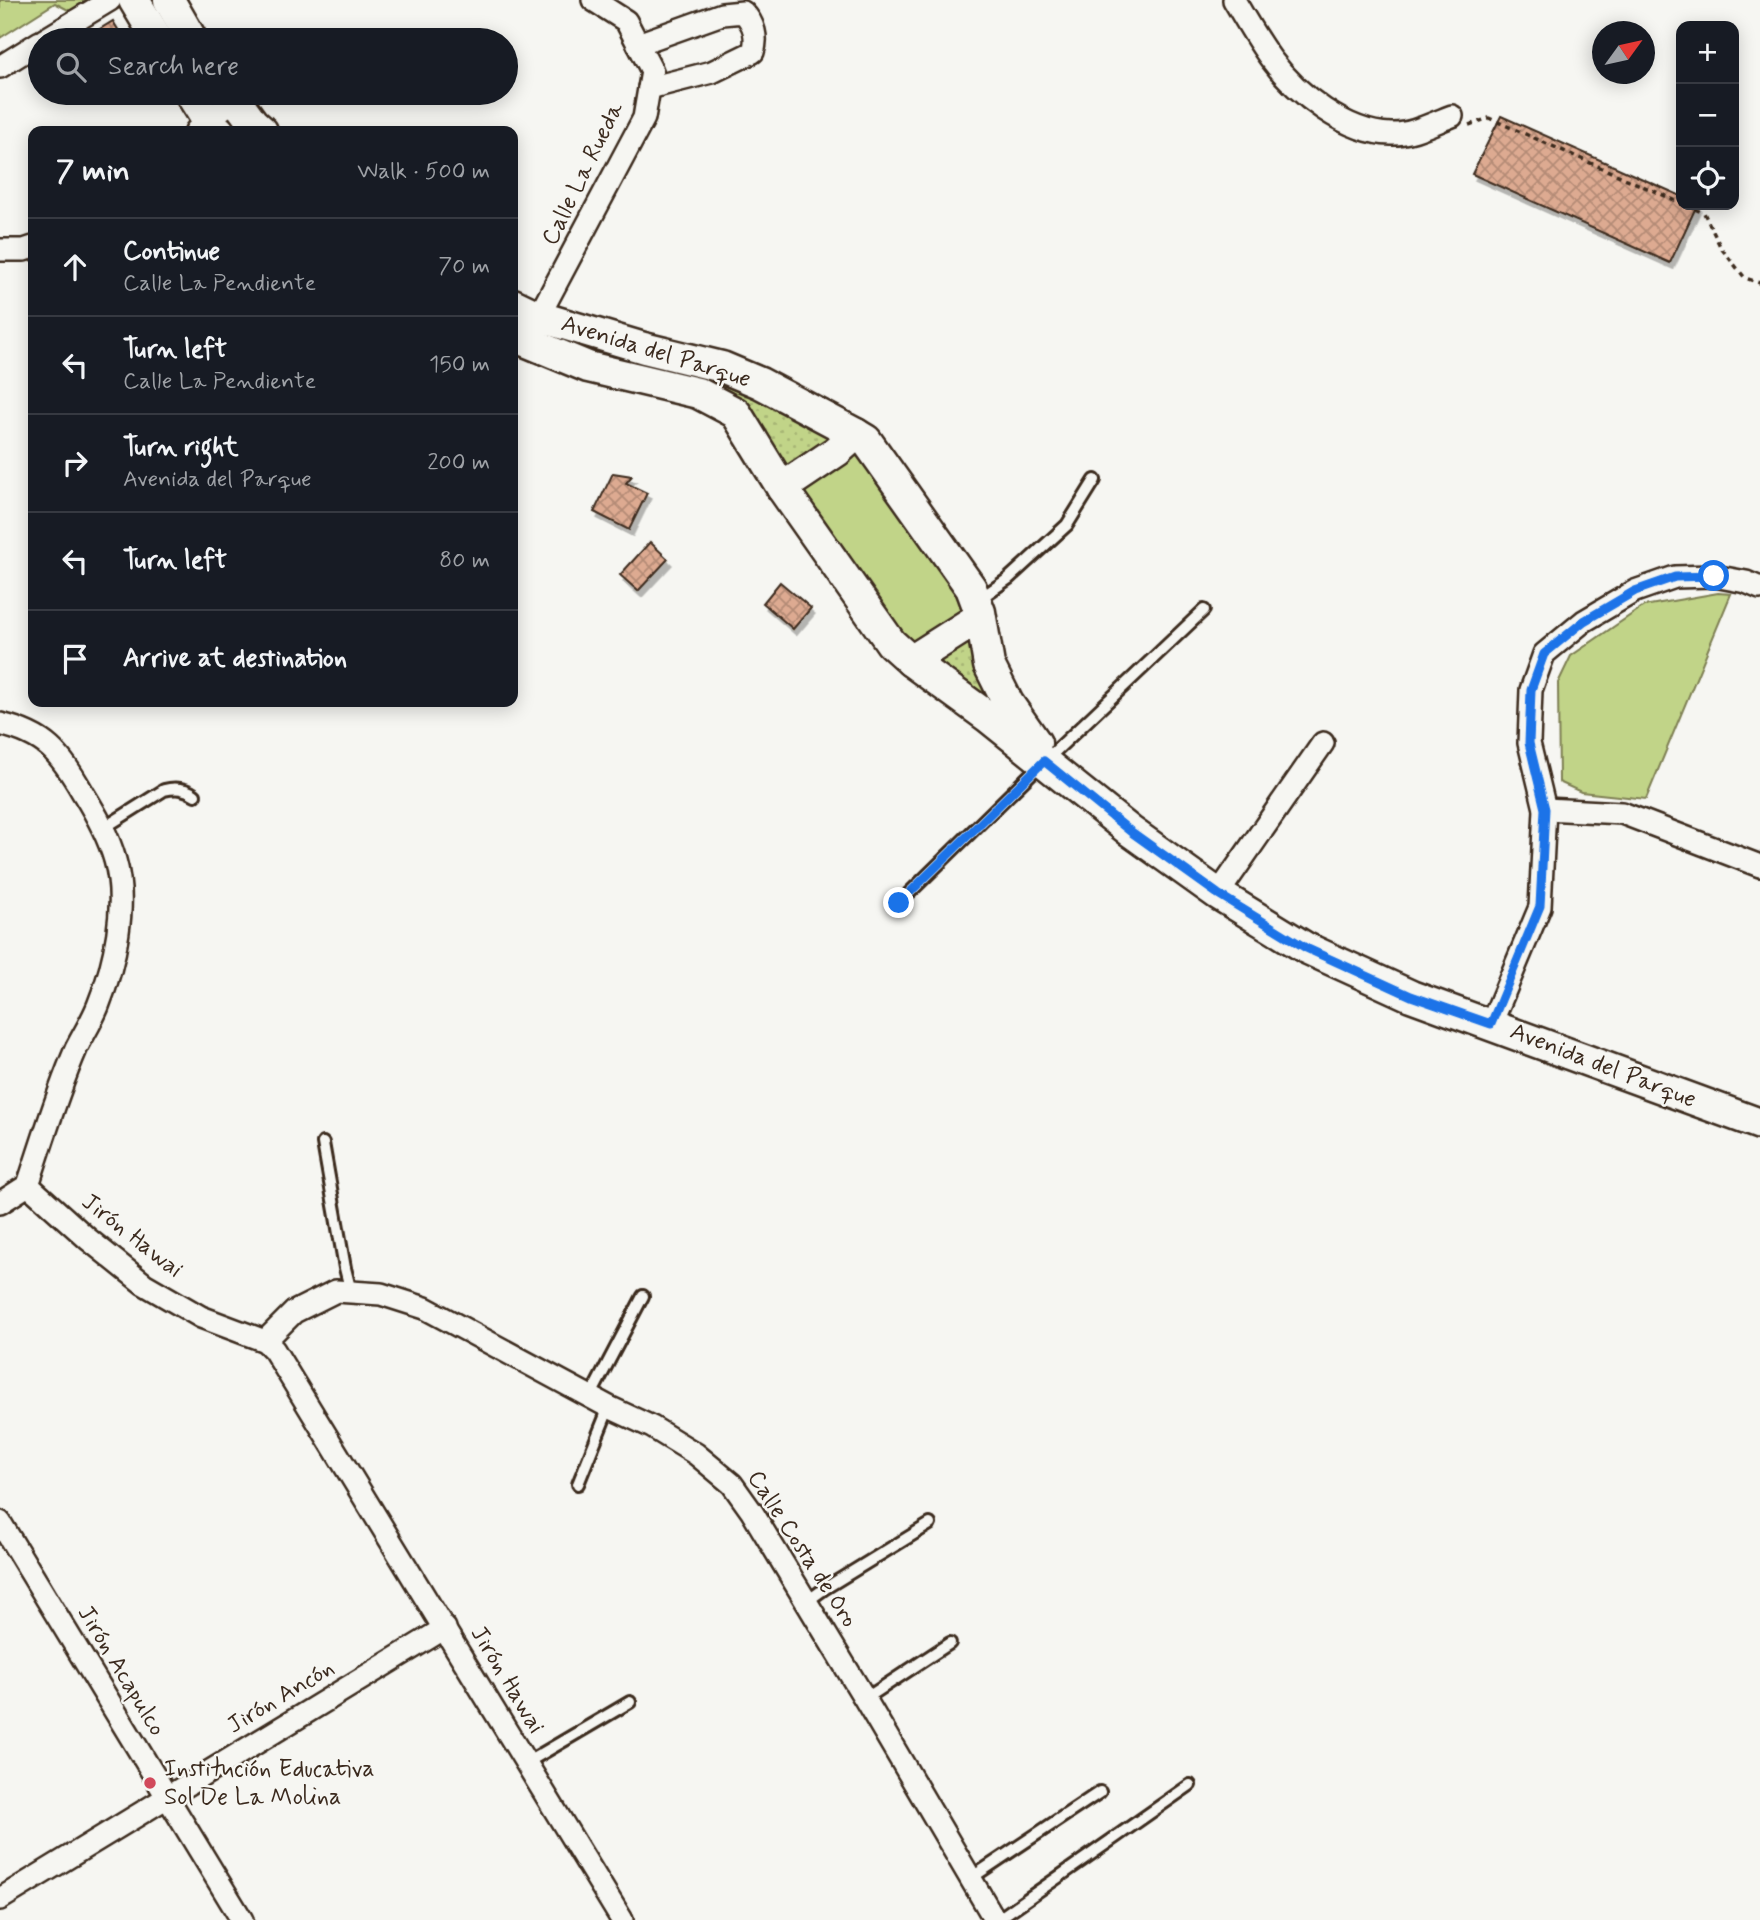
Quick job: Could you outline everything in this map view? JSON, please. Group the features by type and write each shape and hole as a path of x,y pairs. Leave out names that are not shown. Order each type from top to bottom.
{"street":[{"path":"64,28 110,0"},
{"path":"134,0 151,28"},
{"path":"169,0 185,28"},
{"name":"Calle La Rueda","path":"525,332 644,118 652,71 626,21 593,0"},
{"path":"1234,0 1263,48 1282,73 1337,118 1363,130 1392,135 1452,116"},
{"path":"638,44 722,14 743,12 750,19 757,41 753,52 712,72 649,88"},
{"path":"0,67 28,50"},
{"path":"196,105 206,126"},
{"path":"208,126 225,105"},
{"path":"240,105 256,126"},
{"path":"0,250 28,249"},
{"name":"Avenida del Parque","path":"518,316 525,332 588,367 698,393 736,413 782,488 891,643 911,661 1048,763 1130,831 1218,894 1306,948 1411,996 1760,1124"},
{"name":"Avenida del Parque","path":"525,332 644,348 722,367 760,383 866,440 971,588 989,665 1008,703 1048,763"},
{"path":"782,488 837,451 856,434"},
{"path":"1491,1024 1540,906 1545,809 1529,743 1531,690 1544,654 1584,621 1635,591 1675,577 1714,576 1745,582 1760,589"},
{"path":"911,661 978,609"},
{"path":"0,724 40,738 58,755 107,826 121,894 110,973 97,1008 76,1049 28,1185 0,1203"},
{"path":"1218,894 1323,743"},
{"path":"1545,809 1622,813 1760,866"},
{"name":"Jirón Hawai","path":"28,1185 88,1239 144,1284 201,1317 265,1341 281,1361 622,1920"},
{"name":"Calle Costa de Oro","path":"265,1341 294,1312 336,1291 381,1294 425,1308 599,1402 652,1427 696,1454 723,1475 747,1505 996,1920"},
{"name":"Jirón Acapulco","path":"0,1522 6,1547 167,1797 242,1920"},
{"name":"Jirón Ancón","path":"0,1899 445,1628"}],"lane":[{"path":"978,609 1068,525 1095,480"},
{"path":"899,903 1048,763 1204,610"},
{"path":"107,826 164,790 181,788 195,795"},
{"path":"323,1143 351,1292"},
{"path":"578,1484 599,1402 643,1296"},
{"path":"806,1602 930,1524"},
{"path":"865,1699 950,1643"},
{"path":"526,1763 630,1702"},
{"path":"996,1920 1190,1784"},
{"path":"971,1878 1100,1792"}],"path":[{"path":"1452,116 1467,125 1489,118 1676,201"},
{"path":"1697,210 1704,213 1721,247 1745,278 1760,283"}],"green space":[{"path":"0,0 93,0 72,12 55,3 0,38"},
{"path":"541,330 724,378 829,435 829,443 784,471 749,417 537,338"},
{"path":"849,454 865,459 966,597 964,612 912,644 904,644 805,501 805,489"},
{"path":"1718,593 1731,594 1646,799 1581,792 1559,782 1558,683 1571,656 1644,606"},
{"path":"968,632 992,702 933,664"}],"building":[{"path":"113,21 117,28 102,28"},
{"path":"1501,116 1676,194 1676,210 1695,210 1670,263 1472,174"},
{"path":"613,473 632,476 626,483 647,493 629,530 594,512"},
{"path":"650,542 668,559 638,591 620,575"},
{"path":"780,582 811,608 793,629 763,603"}],"place":[{"name":"Institución Educativa Sol De La Molina","path":"150,1783"}],"route":[{"path":"899,903 1044,761 1130,831 1218,894 1306,948 1411,996 1491,1024 1540,906 1545,809 1529,743 1531,690 1544,654 1584,621 1635,591 1675,577 1714,576"}]}
